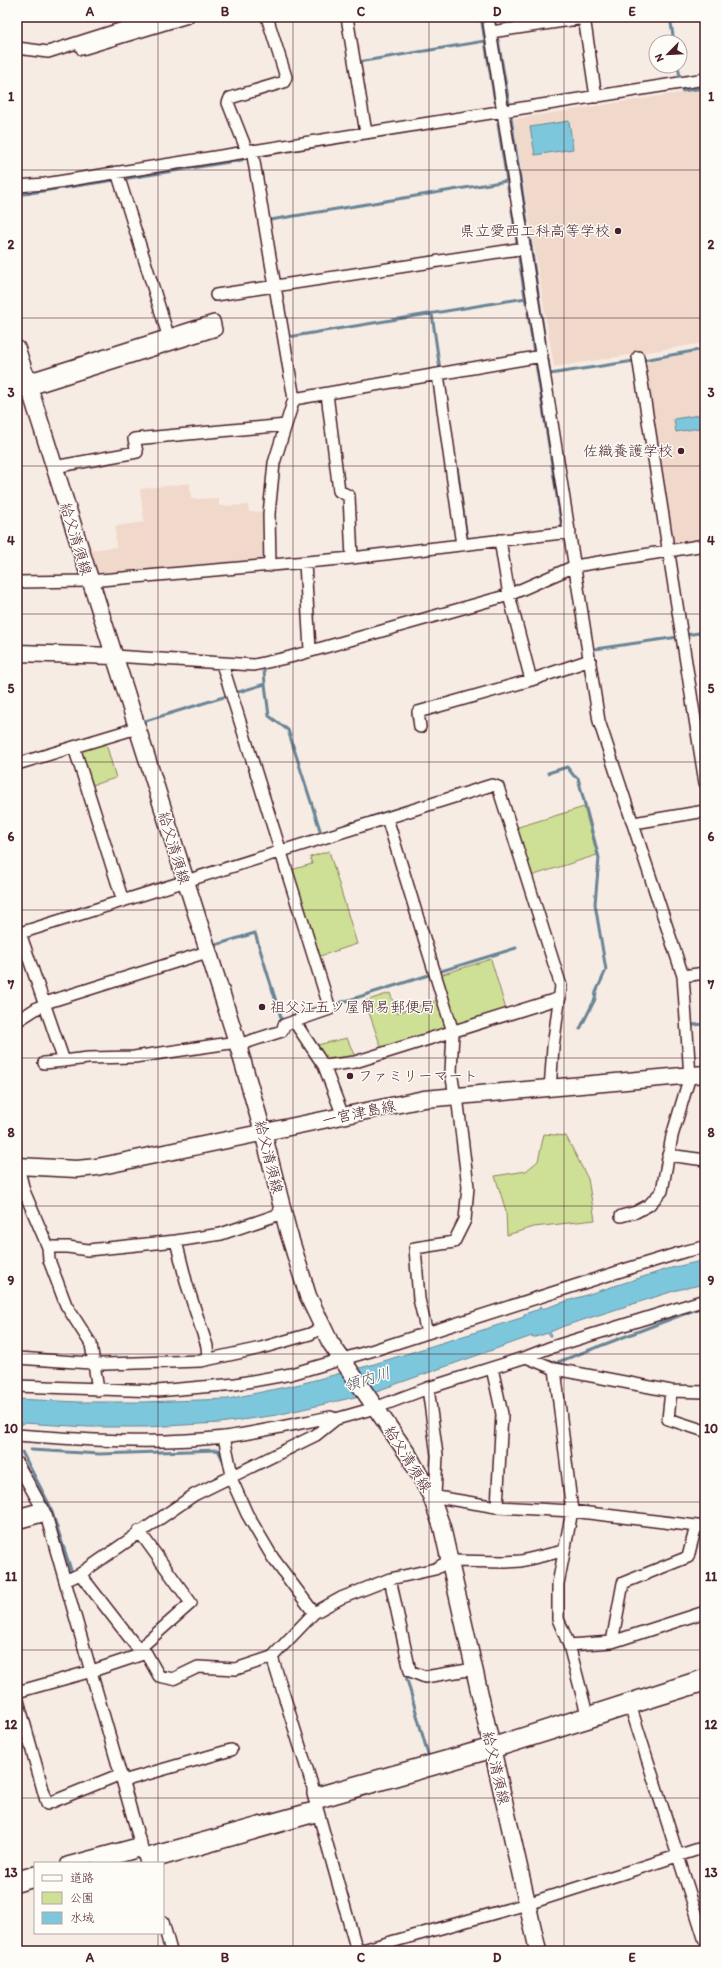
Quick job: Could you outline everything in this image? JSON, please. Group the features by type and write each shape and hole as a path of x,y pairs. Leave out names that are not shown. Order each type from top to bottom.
{"main road":[{"name":"給父清須線","path":"17,349 24,387 54,467 237,1044 263,1132 298,1266 321,1328 373,1406 409,1456 433,1496 442,1527 538,1951"},
{"path":"17,653 114,656"},
{"name":"一宮津島線","path":"18,1166 87,1169 424,1099 698,1075"}],"street":[{"path":"17,48 48,52 158,17"},
{"path":"79,42 82,49 188,17"},
{"path":"267,17 286,77 284,82 230,98 228,103 250,151 294,399 274,463 269,514 270,566"},
{"path":"347,17 366,133"},
{"path":"488,17 599,721 634,823 683,976 698,1075 672,1136 662,1191 656,1199 636,1212 621,1216"},
{"path":"491,32 584,18 596,97"},
{"path":"17,186 504,112 705,79"},
{"path":"117,172 168,335"},
{"path":"216,295 525,248"},
{"path":"214,321 216,330 24,387 168,335 214,321"},
{"path":"294,399 542,356"},
{"path":"638,358 705,783"},
{"path":"438,374 462,545"},
{"path":"327,394 339,491 349,496 352,558"},
{"path":"54,467 137,452 134,438 286,425"},
{"path":"17,582 89,581 305,563 570,532"},
{"path":"500,540 509,595 530,680"},
{"path":"114,656 254,665 290,657 310,650 509,595 575,566 705,545"},
{"path":"305,563 310,650"},
{"path":"420,728 418,712 530,680 590,660"},
{"path":"44,1063 88,1058 134,1057 237,1044 282,1031 284,1025 330,1009 222,664"},
{"path":"17,764 137,728"},
{"path":"74,746 123,900"},
{"path":"64,1061 45,1003 18,933 387,818 492,786 498,786 561,986 553,1047 550,1089"},
{"path":"634,823 705,811"},
{"path":"387,818 453,1032 451,1072 456,1096 468,1187 466,1212 454,1242 415,1248 420,1299 427,1333"},
{"path":"17,1021 45,1003 207,952"},
{"path":"683,976 705,973"},
{"path":"324,1066 355,1062 560,998"},
{"path":"294,1021 324,1066 342,1116"},
{"path":"668,1155 705,1160"},
{"path":"18,1166 20,1191 48,1247 49,1260 60,1292 66,1305 91,1344 98,1390"},
{"path":"48,1247 68,1247 88,1250 176,1241 221,1234 283,1213"},
{"path":"176,1241 187,1285 207,1346 208,1359"},
{"path":"17,1386 157,1392 198,1389 291,1374 343,1361 642,1264 705,1247"},
{"path":"65,1581 80,1574 194,1495 316,1435 336,1419 526,1357 549,1348 705,1300"},
{"path":"17,1358 95,1364 174,1362 208,1359 261,1348 310,1334 321,1328"},
{"path":"526,1357 555,1369 671,1390 705,1392"},
{"path":"492,1368 502,1414 497,1507"},
{"path":"555,1369 572,1511 563,1551 558,1584 558,1619 569,1645 588,1717"},
{"path":"428,1388 437,1455 433,1496 497,1507 572,1511 700,1526 688,1557 623,1583 612,1642"},
{"path":"671,1390 668,1419 705,1431"},
{"path":"17,1435 103,1441 172,1441 224,1437 273,1429 330,1417 336,1419"},
{"path":"224,1437 231,1476 247,1514 270,1552 314,1613"},
{"path":"17,1463 44,1512 145,1855"},
{"path":"17,1515 44,1512"},
{"path":"17,1523 44,1512"},
{"path":"17,1692 92,1671 140,1652 191,1603 140,1531"},
{"path":"80,1574 140,1652 146,1653 159,1676 173,1679 198,1667 236,1669 272,1657 314,1613 341,1598 390,1578 435,1569 449,1561 520,1561 563,1551"},
{"path":"390,1578 410,1671 425,1677 474,1669"},
{"path":"569,1645 612,1642 705,1612"},
{"path":"272,1657 314,1788 316,1805 361,1951 527,1904 705,1847"},
{"path":"104,1862 145,1855 316,1805 588,1717 705,1675"},
{"path":"588,1717 631,1708 705,1685"},
{"path":"17,1697 47,1804 122,1778 231,1750"},
{"path":"631,1708 705,1942"},
{"path":"77,1862 145,1855"},
{"path":"17,1877 34,1872"},
{"path":"17,1886 34,1881"},
{"path":"164,1926 171,1951"}],"shaded area":[{"name":"県立愛西工科高等学校","path":"705,89 705,343 554,367 513,119"},
{"name":"佐織養護学校","path":"705,351 705,540 675,545 671,541 642,362"},
{"path":"190,483 191,499 219,498 219,506 248,505 249,512 267,511 268,563 100,576 94,574 86,550 116,547 115,526 144,522 140,489"}],"green space":[{"path":"105,740 116,778 89,786 79,748"},
{"path":"584,807 597,855 531,876 515,828"},
{"path":"329,851 357,944 317,957 291,870 312,864 310,857"},
{"path":"491,959 507,1013 456,1029 437,976"},
{"path":"390,993 397,1013 441,999 448,1030 382,1050 365,1001"},
{"path":"347,1038 356,1059 325,1063 313,1046"},
{"path":"544,1134 566,1136 588,1179 595,1220 534,1227 507,1235 506,1211 495,1176 526,1171 538,1161"}],"water":[{"path":"569,121 573,149 535,155 530,127"},
{"path":"705,414 705,427 676,432 674,419"},
{"name":"領内川","path":"705,1260 705,1284 677,1290 564,1326 550,1332 551,1336 549,1336 548,1333 532,1338 532,1336 368,1394 277,1415 220,1423 147,1427 88,1427 23,1423 21,1426 17,1422 17,1399 79,1402 143,1402 228,1399 300,1384 371,1365 524,1317 524,1314 540,1309 539,1307 541,1306 542,1309 671,1268"}],"waterway":[{"path":"481,17 495,102"},
{"path":"494,17 495,23"},
{"path":"670,17 673,34"},
{"path":"498,40 509,103"},
{"path":"358,62 485,41"},
{"path":"682,89 682,91 704,88"},
{"path":"511,118 527,222"},
{"path":"498,124 509,194"},
{"path":"123,179 242,160"},
{"path":"17,195 115,180"},
{"path":"270,220 507,181"},
{"path":"512,210 517,242"},
{"path":"530,239 545,341"},
{"path":"518,252 526,303"},
{"path":"288,337 526,298"},
{"path":"528,313 534,353"},
{"path":"432,314 440,370"},
{"path":"643,360 705,349"},
{"path":"548,359 550,374 634,361"},
{"path":"536,364 562,528"},
{"path":"457,467 467,538"},
{"path":"686,635 705,632"},
{"path":"595,649 678,637"},
{"path":"264,671 265,684"},
{"path":"235,693 265,684 269,716 288,730 321,833 341,827"},
{"path":"142,722 227,696"},
{"path":"548,773 567,767 574,776 578,778 599,858 595,904 606,970 596,992 595,999 580,1029"},
{"path":"371,817 406,806"},
{"path":"345,825 366,819"},
{"path":"212,946 255,933 282,1021 284,1020"},
{"path":"438,972 516,948"},
{"path":"333,1005 432,974"},
{"path":"693,980 705,979"},
{"path":"693,1025 705,1024"},
{"path":"558,1362 705,1306"},
{"path":"31,1450 100,1454 218,1450 224,1462"},
{"path":"22,1452 50,1506 71,1570"},
{"path":"211,1481 220,1476"},
{"path":"406,1676 429,1758"}],"place":[{"name":"県立愛西工科高等学校","path":"618,231"},
{"name":"佐織養護学校","path":"681,451"},
{"name":"祖父江五ツ屋簡易郵便局","path":"262,1007"},
{"name":"ファミリーマート","path":"350,1076"}]}
